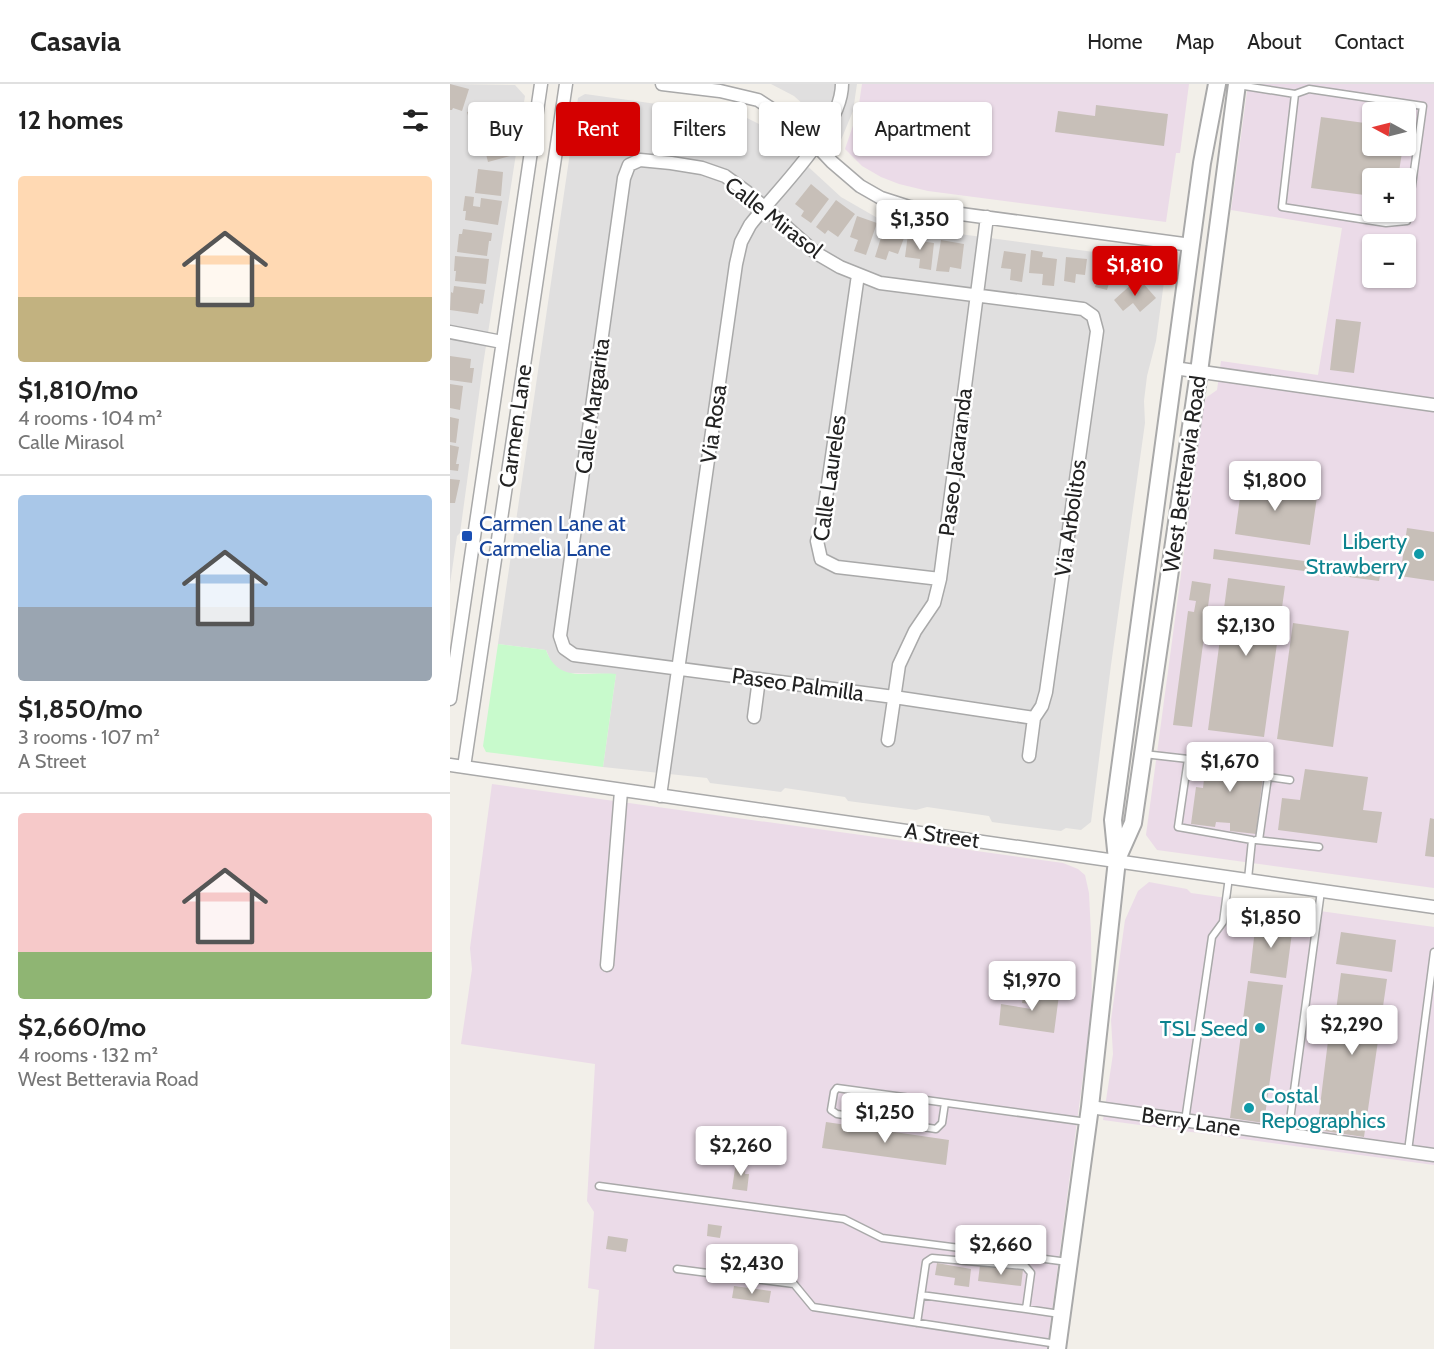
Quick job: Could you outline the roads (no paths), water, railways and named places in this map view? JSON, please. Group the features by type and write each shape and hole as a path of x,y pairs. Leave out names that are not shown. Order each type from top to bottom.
{"street":[{"name":"Carmen Lane","path":"450,699 542,84"},
{"name":"Carmen Lane","path":"464,767 566,84"},
{"path":"662,84 720,91 761,102"},
{"name":"Via Rosa","path":"839,102 842,84"},
{"name":"West Betteravia Road","path":"1057,1347 1089,1115 1117,860 1113,820 1202,163 1217,84"},
{"name":"West Betteravia Road","path":"1117,860 1133,823 1199,372 1237,85"},
{"name":"Via Rosa","path":"660,796 741,242 750,225 807,156"},
{"path":"826,156 860,186 881,198 909,207 1191,244"},
{"name":"Calle Mirasol","path":"629,165 640,160 702,168 725,176 747,192 816,253 880,284 1083,309 1093,316"},
{"name":"Calle Margarita","path":"564,648 560,636 624,178 629,165"},
{"name":"Paseo Jacaranda","path":"888,740 899,665 915,631 934,603 940,579 987,218"},
{"name":"Calle Laureles","path":"858,275 822,526 817,541 821,559 837,567 940,579"},
{"name":"Via Arbolitos","path":"1029,756 1034,717 1042,706 1046,692 1097,331 1093,316"},
{"path":"450,332 502,342"},
{"path":"1174,368 1434,405"},
{"name":"Paseo Palmilla","path":"564,648 574,656 1034,717"},
{"path":"754,717 759,679"},
{"name":"A Street","path":"450,765 1434,907"},
{"path":"608,965 621,790"},
{"name":"Berry Lane","path":"1089,1115 1185,1120 1434,1155"}],"lane":[{"path":"1237,85 1295,94 1310,89 1423,106 1407,221 1386,222 1282,207 1295,94"},
{"path":"1143,753 1188,759 1178,827 1256,840 1320,847"},
{"path":"1248,879 1268,777 1290,780"},
{"path":"1185,1120 1212,937 1223,922 1230,877"},
{"path":"1288,1135 1321,890"},
{"path":"1408,1151 1434,952"},
{"path":"945,1103 942,1123 936,1129 837,1114 831,1110 834,1092 837,1088 945,1103 1089,1115"},
{"path":"599,1186 844,1219 882,1238 1068,1262"},
{"path":"917,1323 926,1263 932,1258 1025,1266 1030,1273 1026,1309"},
{"path":"677,1269 794,1284 813,1307 1057,1347"},
{"path":"921,1295 1061,1314"}],"place":[{"name":"Carmen Lane at Carmelia Lane","path":"467,536"},
{"name":"Liberty Strawberry","path":"1419,554"},
{"name":"TSL Seed","path":"1260,1028"},
{"name":"Costal Repographics","path":"1249,1108"}]}
